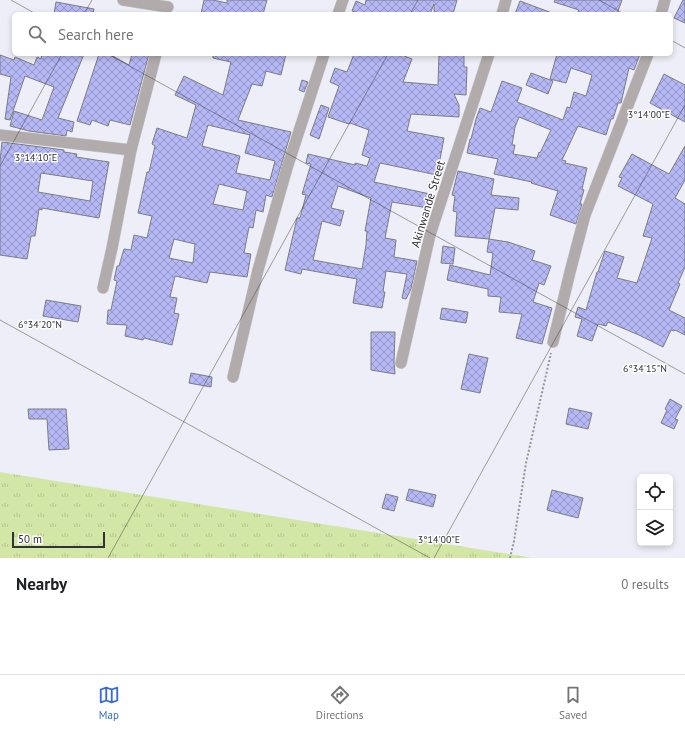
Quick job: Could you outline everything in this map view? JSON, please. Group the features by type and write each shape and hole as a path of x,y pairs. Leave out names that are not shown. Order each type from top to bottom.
{"street":[{"path":"123,0 168,7"},
{"path":"339,12 343,0"},
{"path":"503,12 506,0"},
{"path":"662,12 665,0"},
{"path":"103,288 131,150 155,56"},
{"path":"233,377 258,270 280,190 323,56"},
{"name":"Akinwande Street","path":"401,363 430,235 488,56"},
{"path":"553,342 585,215 647,56"},
{"path":"0,134 131,150"}],"path":[{"path":"510,558 526,463 540,406 553,342"}],"green space":[{"path":"0,472 533,558 0,558"}],"building":[{"path":"204,0 227,3 227,0 267,0 264,12 201,12"},
{"path":"366,0 457,0 454,12 434,12 434,4 431,12 352,11 356,1 365,5"},
{"path":"555,0 622,0 618,12 578,12 579,10 554,2"},
{"path":"683,0 685,0 685,23 674,18"},
{"path":"520,1 549,12 516,12"},
{"path":"56,2 94,9 93,12 54,12"},
{"path":"0,55 14,60 15,57 34,65 37,57 41,59 42,56 83,56 58,118 74,122 72,132 67,130 66,136 29,131 10,126 14,111 42,120 54,87 25,76 10,120 5,119 11,77 0,74"},
{"path":"98,56 113,56 129,65 131,56 148,56 130,125 110,120 108,126 92,120 90,125 77,121"},
{"path":"213,56 286,56 281,75 266,71 262,86 252,84 238,120 291,132 272,197 266,195 263,212 256,210 253,228 249,227 244,253 251,254 247,277 210,272 207,283 175,276 170,297 177,298 174,313 179,314 172,345 144,338 143,340 125,336 127,325 107,324 108,310 111,310 117,281 114,280 117,266 119,266 124,249 131,250 134,235 147,238 152,216 138,213 147,172 149,172 155,146 152,144 157,128 187,138 196,105 175,95 184,76 223,95 231,62 213,58","holes":["208,125 250,135 245,153 275,161 270,180 236,173 240,156 202,146","219,184 247,191 243,210 213,204","174,239 195,244 193,263 169,258"]},
{"path":"353,56 404,56 412,59 403,82 438,85 439,56 464,56 464,67 467,67 466,95 454,94 459,105 459,117 411,114 407,131 444,138 437,175 380,163 374,182 430,194 428,208 392,202 385,238 396,240 394,257 417,261 411,289 406,299 402,298 407,274 386,271 383,292 385,292 382,308 353,303 357,279 302,269 301,274 285,270 297,218 300,218 306,195 302,194 311,164 306,163 308,154 355,165 355,163 367,166 370,158 362,155 369,130 328,117 339,86 330,82 335,68 347,72","holes":["338,186 371,198 365,231 367,231 366,245 362,269 313,260 322,221 340,226 344,211 331,208"]},
{"path":"556,56 639,56 634,70 629,68 621,103 618,103 606,135 578,126 562,160 566,161 565,163 587,168 582,189 584,190 580,204 582,204 576,224 550,215 558,191 531,183 532,182 494,174 498,159 467,153 480,108 491,112 502,81 522,88 517,102 563,120 567,107 570,108 574,92 586,96 592,75 571,68 566,83 550,79","holes":["519,117 551,130 540,153 539,152 537,158 513,154 515,145 512,145 515,127"]},
{"path":"531,73 553,81 548,94 526,85"},
{"path":"664,74 685,85 685,122 650,103"},
{"path":"302,80 308,82 304,92 299,90"},
{"path":"321,105 329,108 319,139 310,135"},
{"path":"2,142 64,150 64,152 77,154 76,157 109,162 99,218 42,208 42,210 39,209 35,236 31,236 27,259 0,255 0,161","holes":["41,173 93,181 90,201 38,192"]},
{"path":"685,146 685,180 675,198 685,204 685,267 678,283 680,284 669,310 685,318 685,335 675,330 671,330 663,347 608,322 606,326 598,324 592,341 577,336 582,319 575,317 578,307 586,310 605,251 624,257 617,278 637,283 652,238 643,236 653,204 618,186 622,178 619,177 632,154 669,174"},
{"path":"458,171 494,179 491,195 519,198 518,210 495,208 489,239 455,236 457,212 453,211 455,196 452,195"},
{"path":"489,239 508,242 535,251 532,260 551,266 544,285 539,283 533,302 552,308 542,344 516,338 522,314 499,312 501,297 488,296 488,289 447,280 450,265 490,275 493,253 487,252"},
{"path":"443,246 455,248 453,264 441,263"},
{"path":"46,300 81,306 78,322 43,316"},
{"path":"442,308 468,312 466,323 440,319"},
{"path":"371,332 395,332 395,374 371,370"},
{"path":"469,354 488,358 480,393 461,389"},
{"path":"191,373 212,377 211,387 189,383"},
{"path":"670,399 682,406 675,419 678,420 674,429 661,423"},
{"path":"569,408 592,413 588,429 566,424"},
{"path":"28,409 66,409 69,449 49,450 47,419 29,419"},
{"path":"409,489 436,495 433,507 406,500"},
{"path":"552,490 583,498 578,518 547,510"},
{"path":"386,494 398,497 394,511 382,508"}]}
